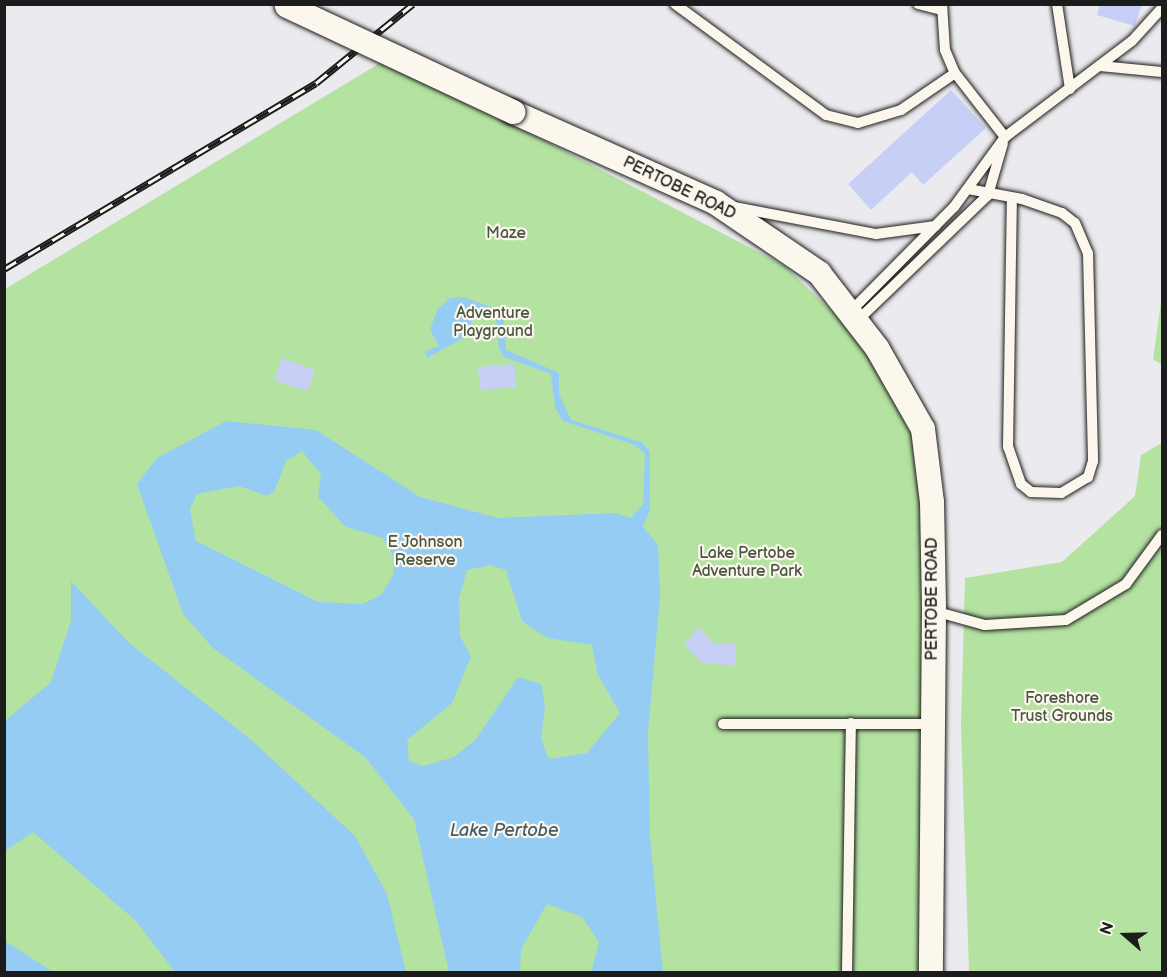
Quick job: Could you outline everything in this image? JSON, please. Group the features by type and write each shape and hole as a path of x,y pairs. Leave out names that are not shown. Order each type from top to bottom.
{"street":[{"name":"PERTOBE ROAD","path":"285,5 513,112 716,203 819,273 854,317 923,429 932,502 934,611 931,972"},
{"name":"PERTOBE ROAD","path":"931,910 941,972"}],"lane":[{"path":"675,4 826,115 858,123 901,110 955,73"},
{"path":"918,4 942,7 945,50 955,73 1005,137"},
{"path":"1057,4 1070,89"},
{"path":"854,317 968,189 1005,137 1100,66 1162,8"},
{"path":"1100,66 1162,72"},
{"path":"854,317 988,195 1005,137"},
{"path":"968,189 988,195 1012,198 1062,213 1075,223 1088,253 1093,460 1088,477 1061,493 1031,492 1021,484 1008,447 1012,198"},
{"path":"716,203 876,234 935,226"},
{"path":"934,611 985,625 1066,620 1126,584 1162,535"},
{"path":"847,972 850,723"},
{"path":"723,724 933,724"}],"green space":[{"name":"E Johnson Reserve","path":"380,63 534,135 785,266 904,381 944,541 936,972 5,972 5,289"},
{"path":"1162,295 1162,365 1153,359"},
{"name":"Foreshore Trust Grounds","path":"1162,443 1162,972 969,972 961,725 965,578 1062,562 1135,496 1141,455"}],"water":[{"name":"Lake Pertobe","path":"463,297 503,311 506,350 559,373 559,394 571,420 641,442 650,451 650,510 643,527 658,545 660,595 648,733 650,838 663,972 591,972 599,942 582,917 547,904 521,949 520,972 449,972 414,819 365,757 213,648 183,614 137,484 157,458 226,421 316,430 420,497 498,518 616,513 631,518 643,504 645,454 635,445 563,421 555,408 551,374 504,357 499,349 496,317 477,311 465,337 427,358 425,351 439,346 430,330 437,310 450,298","holes":["302,451 321,474 318,497 346,527 383,538 392,554 394,573 382,594 363,604 318,602 196,541 190,509 197,494 239,486 267,496 274,492 286,461","490,565 506,570 522,621 547,638 592,645 598,675 620,713 587,753 549,759 541,739 545,707 541,684 518,677 476,739 454,757 423,766 409,761 407,740 452,703 471,656 460,636 459,598 467,570"]},
{"path":"71,581 128,642 249,738 355,836 387,894 406,972 175,972 136,921 33,832 5,851 5,721 51,682 71,620"},
{"path":"5,941 53,972 5,972"}],"building":[{"path":"1100,4 1142,4 1135,26 1097,15"},
{"path":"951,90 986,128 923,185 912,172 871,210 848,184"},
{"path":"282,358 315,370 307,391 274,380"},
{"path":"514,364 516,387 480,390 478,367"},
{"path":"699,627 714,644 736,643 736,666 703,663 684,645"}],"railway":[{"path":"4,269 316,83 413,4"}],"park label":[{"name":"Maze","path":"506,234"},
{"name":"Adventure Playground","path":"493,323"},
{"name":"Lake Pertobe Adventure Park","path":"747,563"}]}
